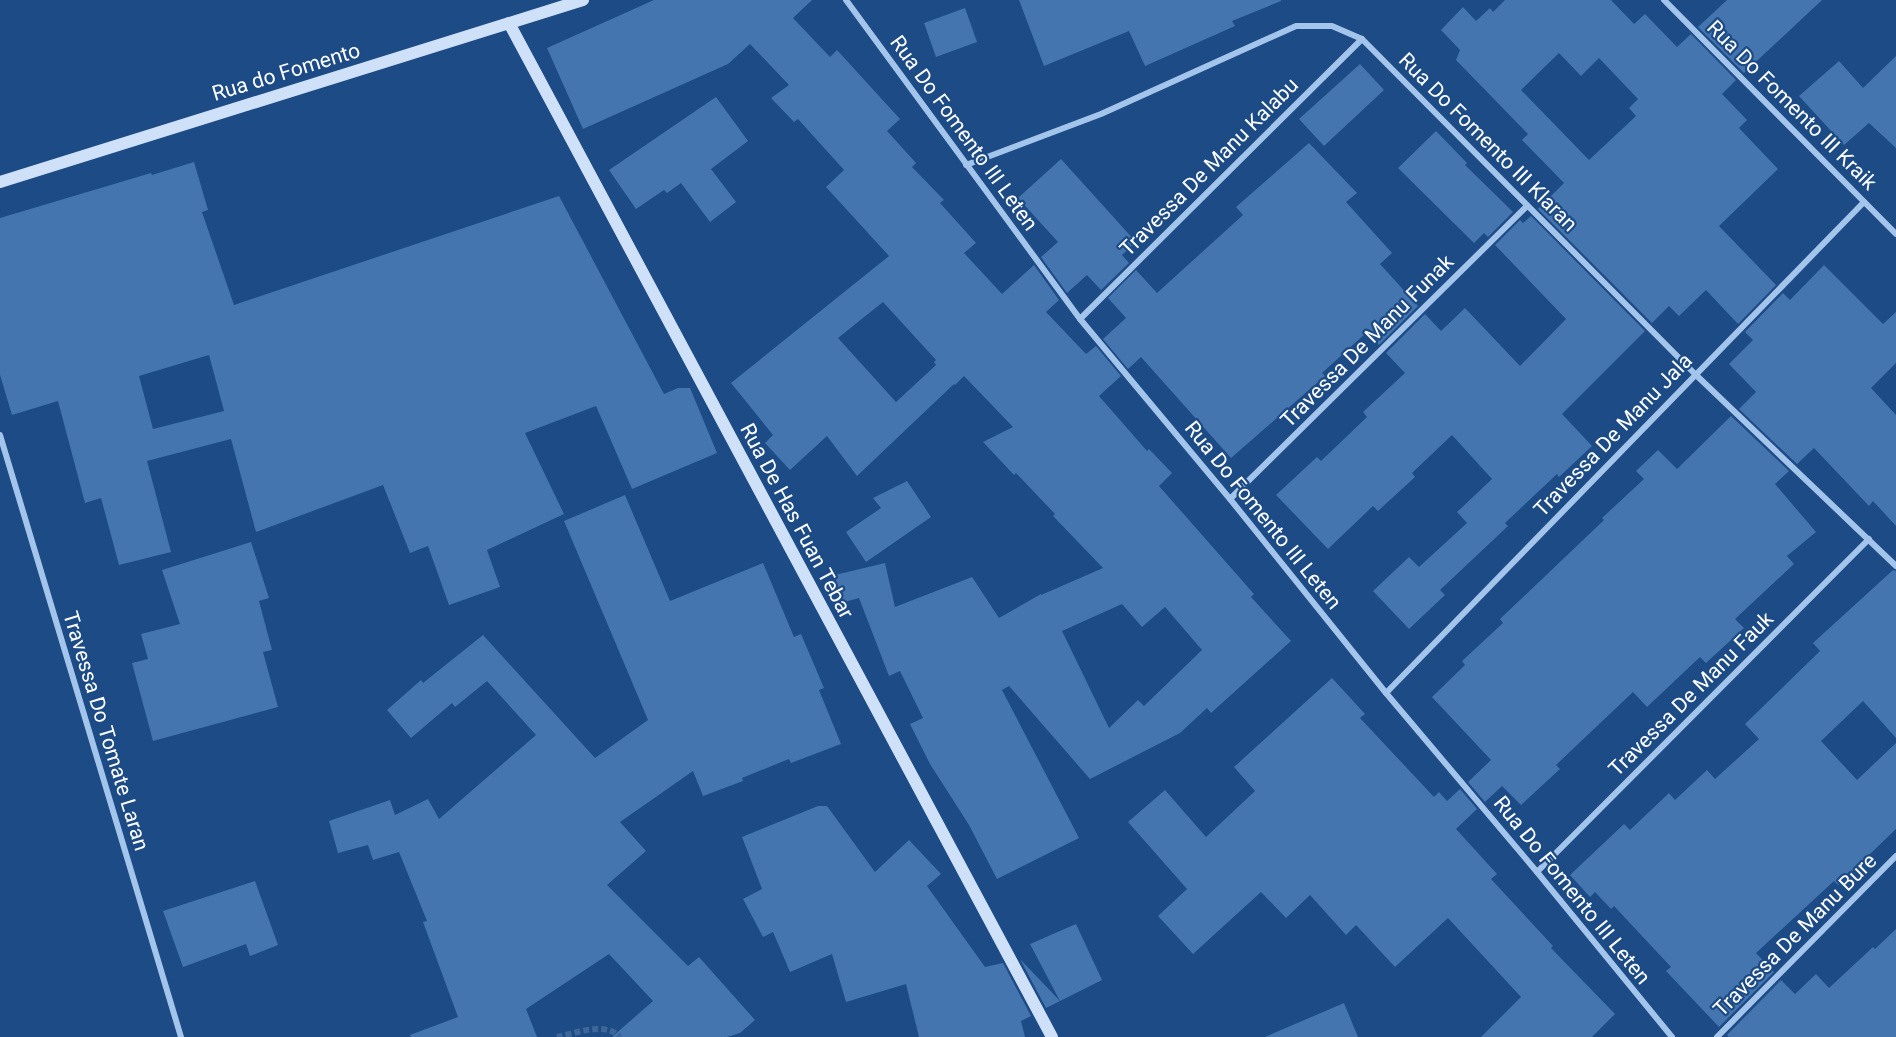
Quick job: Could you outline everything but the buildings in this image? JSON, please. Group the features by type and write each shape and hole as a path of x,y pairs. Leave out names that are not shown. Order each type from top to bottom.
{"street":[{"name":"Rua do Fomento","path":"0,182 583,0"},
{"name":"Rua Do Fomento III Leten","path":"846,0 1080,319 1230,499 1386,693 1672,1037"},
{"name":"Rua Do Fomento III Kraik","path":"1664,0 1896,234"},
{"name":"Rua De Has Fuan Tebar","path":"508,23 1052,1037"},
{"name":"Rua Do Fomento III Klaran","path":"966,165 1101,114 1296,26 1332,26 1362,39 1695,374 1896,566"},
{"name":"Travessa De Manu Kalabu","path":"1080,319 1362,39"},
{"name":"Travessa De Manu Jala","path":"1386,693 1864,202"},
{"name":"Travessa De Manu Funak","path":"1230,499 1527,206"},
{"name":"Travessa Do Tomate Laran","path":"0,435 181,1037"},
{"name":"Travessa De Manu Fauk","path":"1537,872 1869,539"},
{"name":"Travessa De Manu Bure","path":"1716,1037 1896,856"}],"tunnel":[{"path":"557,1037 598,1029 614,1032 620,1037"}]}
